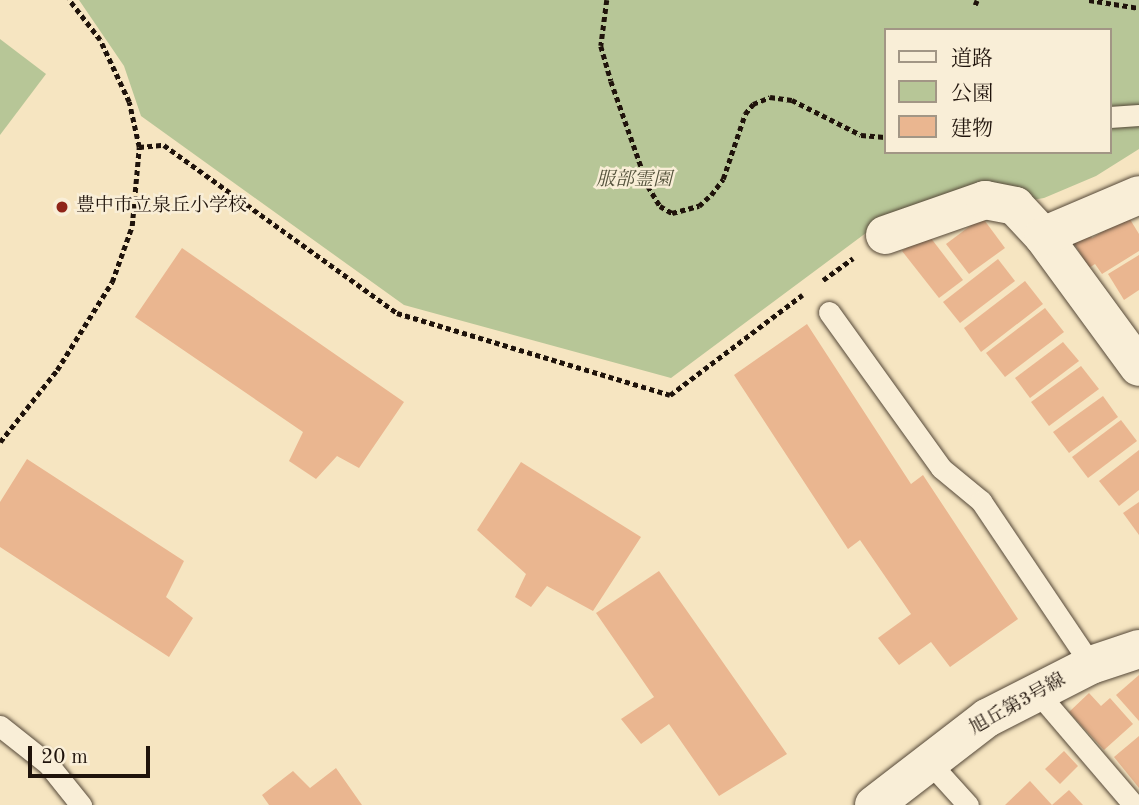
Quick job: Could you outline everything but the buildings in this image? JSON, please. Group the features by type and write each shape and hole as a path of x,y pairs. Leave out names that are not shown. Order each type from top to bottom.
{"street":[{"path":"1043,236 1139,195"},
{"path":"885,235 985,200 1015,206 1043,236 1139,367"},
{"name":"旭丘第3号線","path":"874,805 987,718 1091,665 1139,649"}],"lane":[{"path":"1111,117 1139,115"},
{"path":"829,312 940,468 981,501 1091,665"},
{"path":"1037,692 1134,805"},
{"path":"0,726 48,764 81,805"},
{"path":"929,762 968,805"}],"path":[{"path":"0,442 57,370 112,282 132,226 139,147 129,102 106,52 69,0"},
{"path":"607,0 601,46 619,107 648,186 660,206 673,213 699,206 712,195 723,178 745,114 753,104 770,97 792,100 861,135 884,137"},
{"path":"1089,0 1139,8"},
{"path":"139,147 164,145 397,313 670,395 885,235"}],"green space":[{"name":"服部霊園","path":"79,0 1139,0 1139,149 1096,176 1044,198 874,227 671,378 404,305 141,116 124,66"},
{"path":"0,39 46,74 0,135"}],"place":[{"name":"豊中市立泉丘小学校","path":"62,207"}]}
